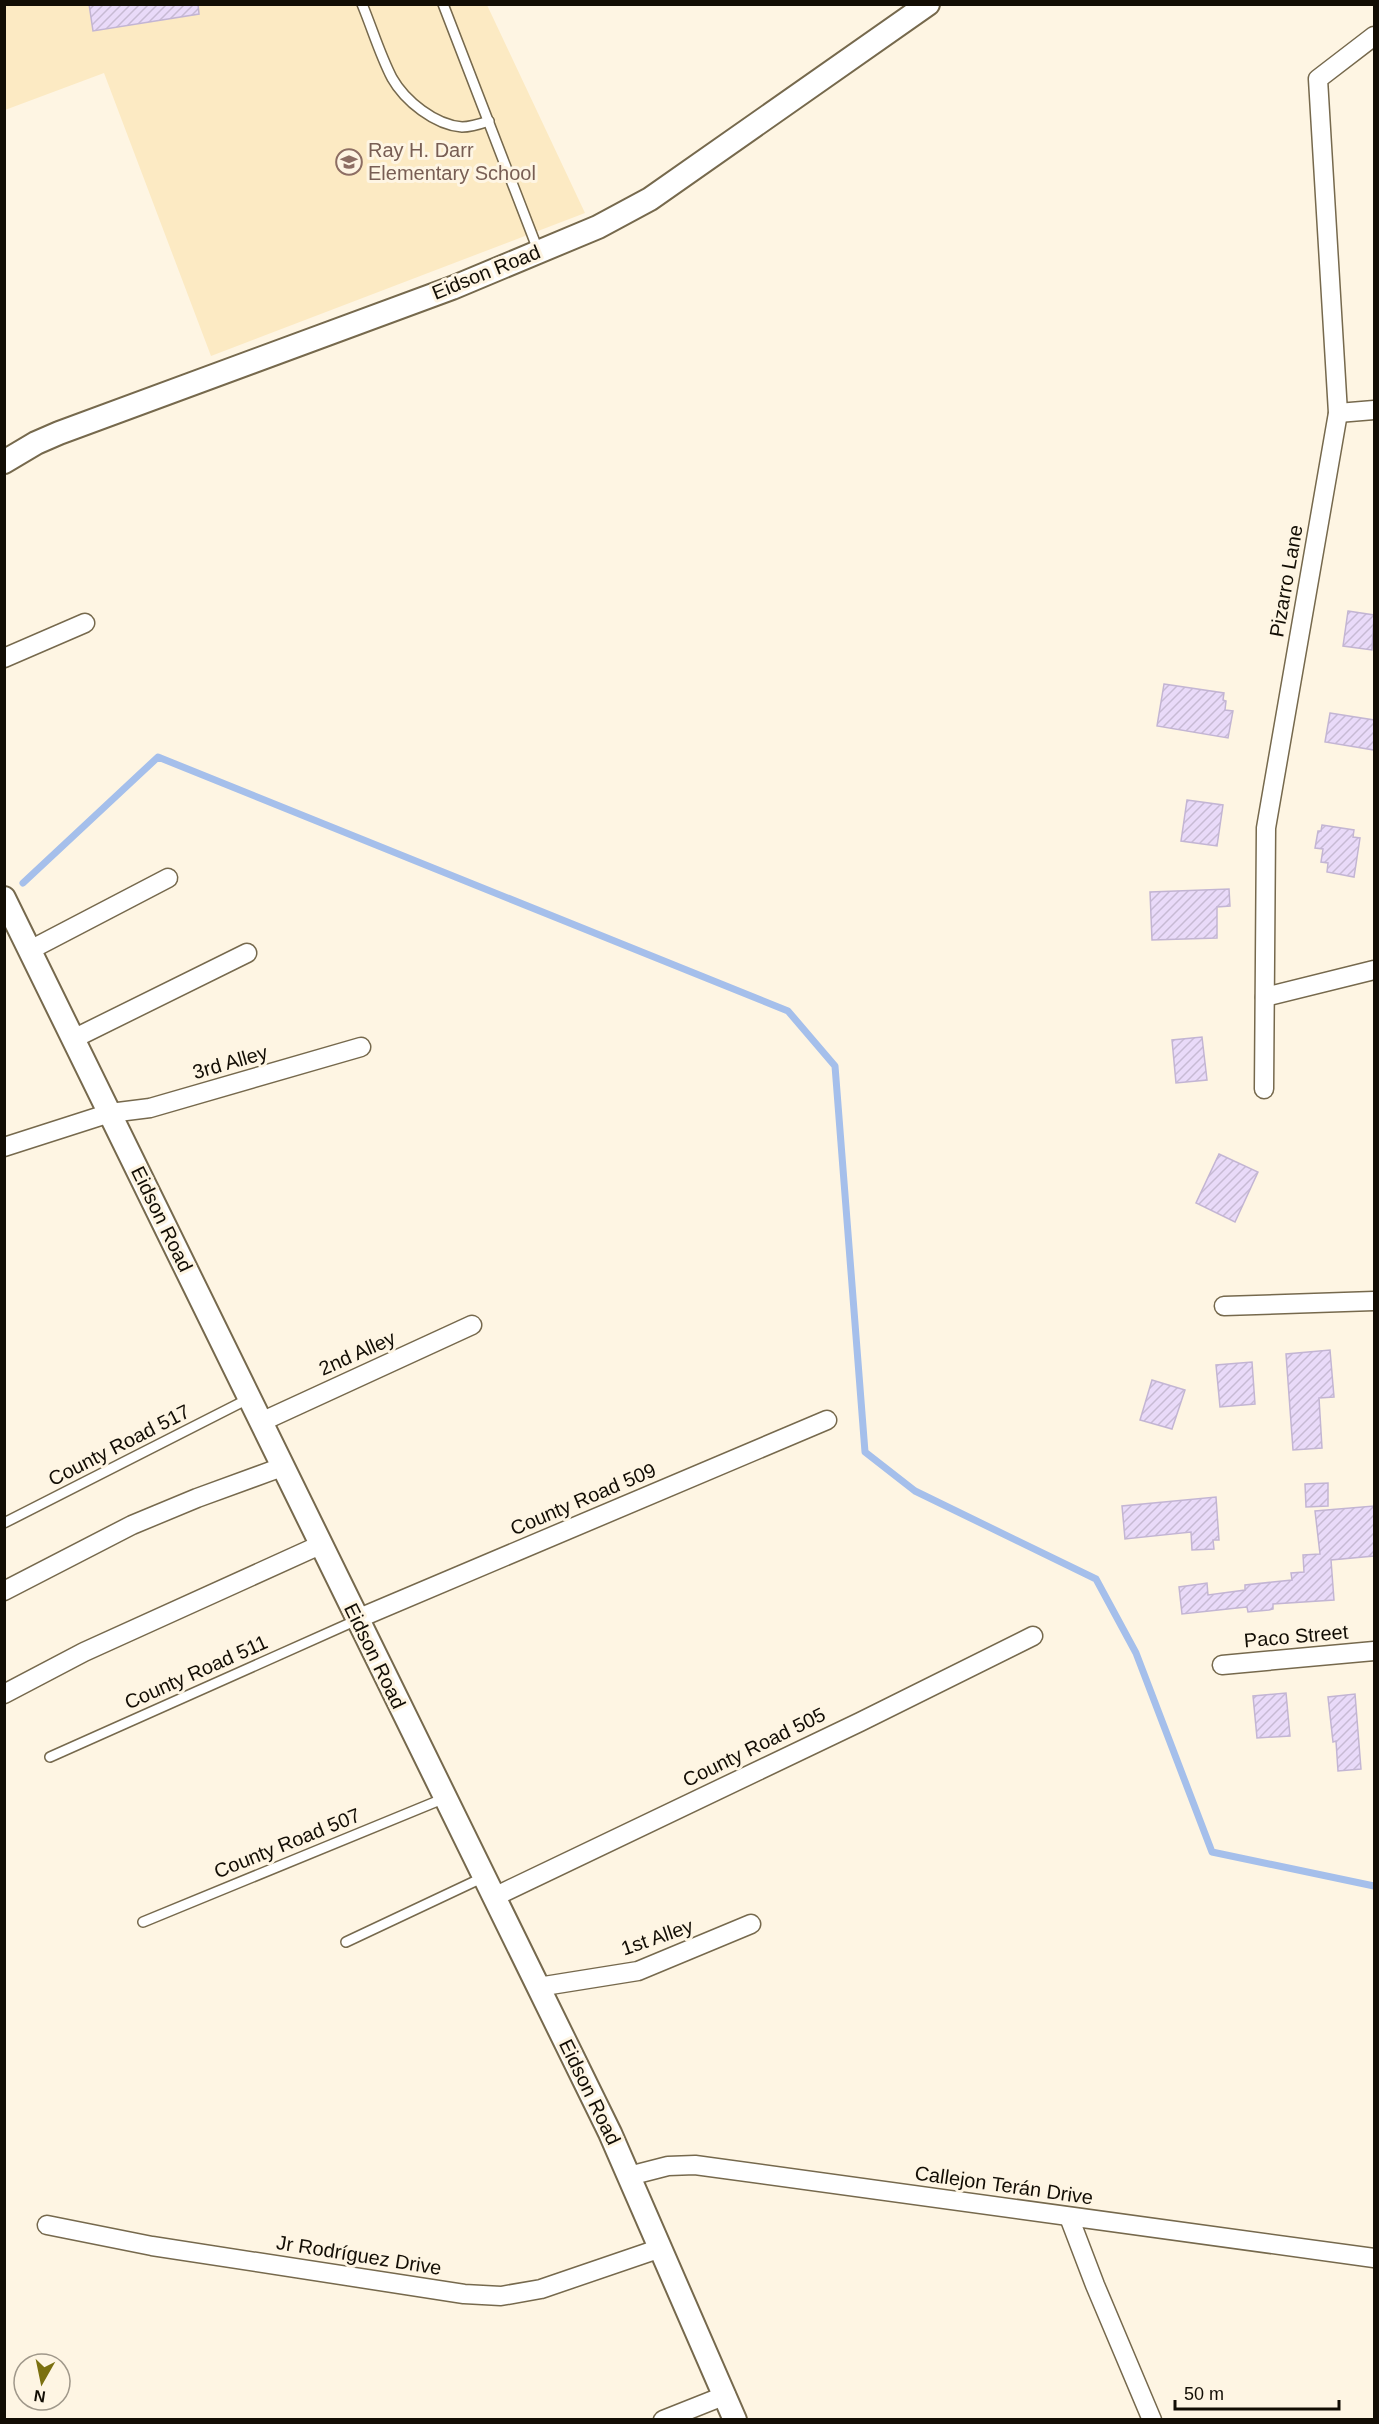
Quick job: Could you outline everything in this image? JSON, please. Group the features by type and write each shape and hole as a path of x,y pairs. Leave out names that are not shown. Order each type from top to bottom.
{"street":[{"name":"Eidson Road","path":"4,462 36,443 59,433 452,288 597,227 650,199 928,4"},
{"name":"Pizarro Lane","path":"1264,1089 1266,828 1338,413 1318,79 1374,36"},
{"path":"1338,413 1374,410"},
{"path":"4,658 85,623"},
{"path":"30,950 168,878"},
{"name":"Eidson Road","path":"4,898 629,2176 735,2420"},
{"path":"74,1039 247,953"},
{"path":"1265,997 1374,970"},
{"name":"3rd Alley","path":"4,1147 110,1113 150,1108 361,1047"},
{"path":"1224,1306 1374,1301"},
{"name":"2nd Alley","path":"261,1422 472,1325"},
{"name":"County Road 509","path":"357,1619 827,1420"},
{"path":"4,1591 132,1525 282,1467"},
{"path":"4,1694 84,1652 320,1545"},
{"name":"County Road 505","path":"489,1887 1033,1636"},
{"name":"Paco Street","path":"1222,1665 1374,1651"},
{"name":"1st Alley","path":"538,1987 638,1971 751,1924"},
{"name":"Callejon Terán Drive","path":"629,2176 668,2166 695,2165 1070,2217 1216,2234 1374,2258"},
{"path":"1070,2217 1095,2285 1152,2420"},
{"name":"Jr Rodríguez Drive","path":"47,2225 152,2246 464,2294 501,2296 541,2289 661,2248"},
{"path":"663,2420 726,2395"}],"lane":[{"path":"362,4 392,78 405,96 425,112 443,122 461,127 475,126 489,121"},
{"path":"443,4 538,250"},
{"name":"County Road 517","path":"4,1523 250,1398"},
{"name":"County Road 511","path":"50,1757 357,1619"},
{"name":"County Road 507","path":"143,1922 445,1798"},
{"path":"346,1942 489,1887"}],"shaded area":[{"name":"Ray H. Darr Elementary School","path":"5,5 487,5 585,213 211,356 104,73 5,110"}],"building":[{"path":"89,4 198,4 199,14 93,31"},
{"path":"1348,611 1374,615 1372,650 1343,646"},
{"path":"1164,684 1224,693 1225,710 1233,711 1228,738 1157,726"},
{"path":"1330,713 1374,720 1374,750 1325,742"},
{"path":"1187,800 1223,805 1217,846 1181,841"},
{"path":"1322,825 1354,830 1353,837 1360,838 1354,877 1327,872 1328,863 1321,862 1323,849 1315,848 1318,831 1321,831"},
{"path":"1229,889 1230,906 1217,907 1217,938 1152,940 1150,892"},
{"path":"1202,1037 1207,1080 1176,1083 1172,1040"},
{"path":"1219,1154 1258,1172 1235,1222 1196,1203"},
{"path":"1330,1350 1334,1397 1319,1398 1322,1448 1293,1450 1286,1354"},
{"path":"1252,1362 1255,1404 1220,1407 1216,1365"},
{"path":"1152,1380 1185,1390 1172,1429 1140,1420"},
{"path":"1328,1483 1328,1506 1306,1507 1305,1484"},
{"path":"1216,1497 1219,1540 1213,1540 1214,1549 1192,1550 1191,1532 1125,1539 1122,1506"},
{"path":"1374,1506 1374,1556 1331,1560 1334,1600 1273,1604 1273,1609 1248,1612 1247,1607 1182,1614 1179,1587 1207,1583 1208,1595 1245,1590 1245,1585 1292,1580 1291,1573 1304,1572 1303,1555 1320,1554 1315,1511"},
{"path":"1286,1693 1290,1736 1257,1738 1253,1696"},
{"path":"1355,1694 1361,1769 1338,1771 1336,1741 1333,1742 1328,1697"}],"waterway":[{"path":"23,883 158,757 788,1011 835,1066 865,1452 915,1491 1096,1579 1136,1653 1212,1852 1374,1886"}],"place":[{"name":"Ray H. Darr Elementary School","path":"349,162"}]}
